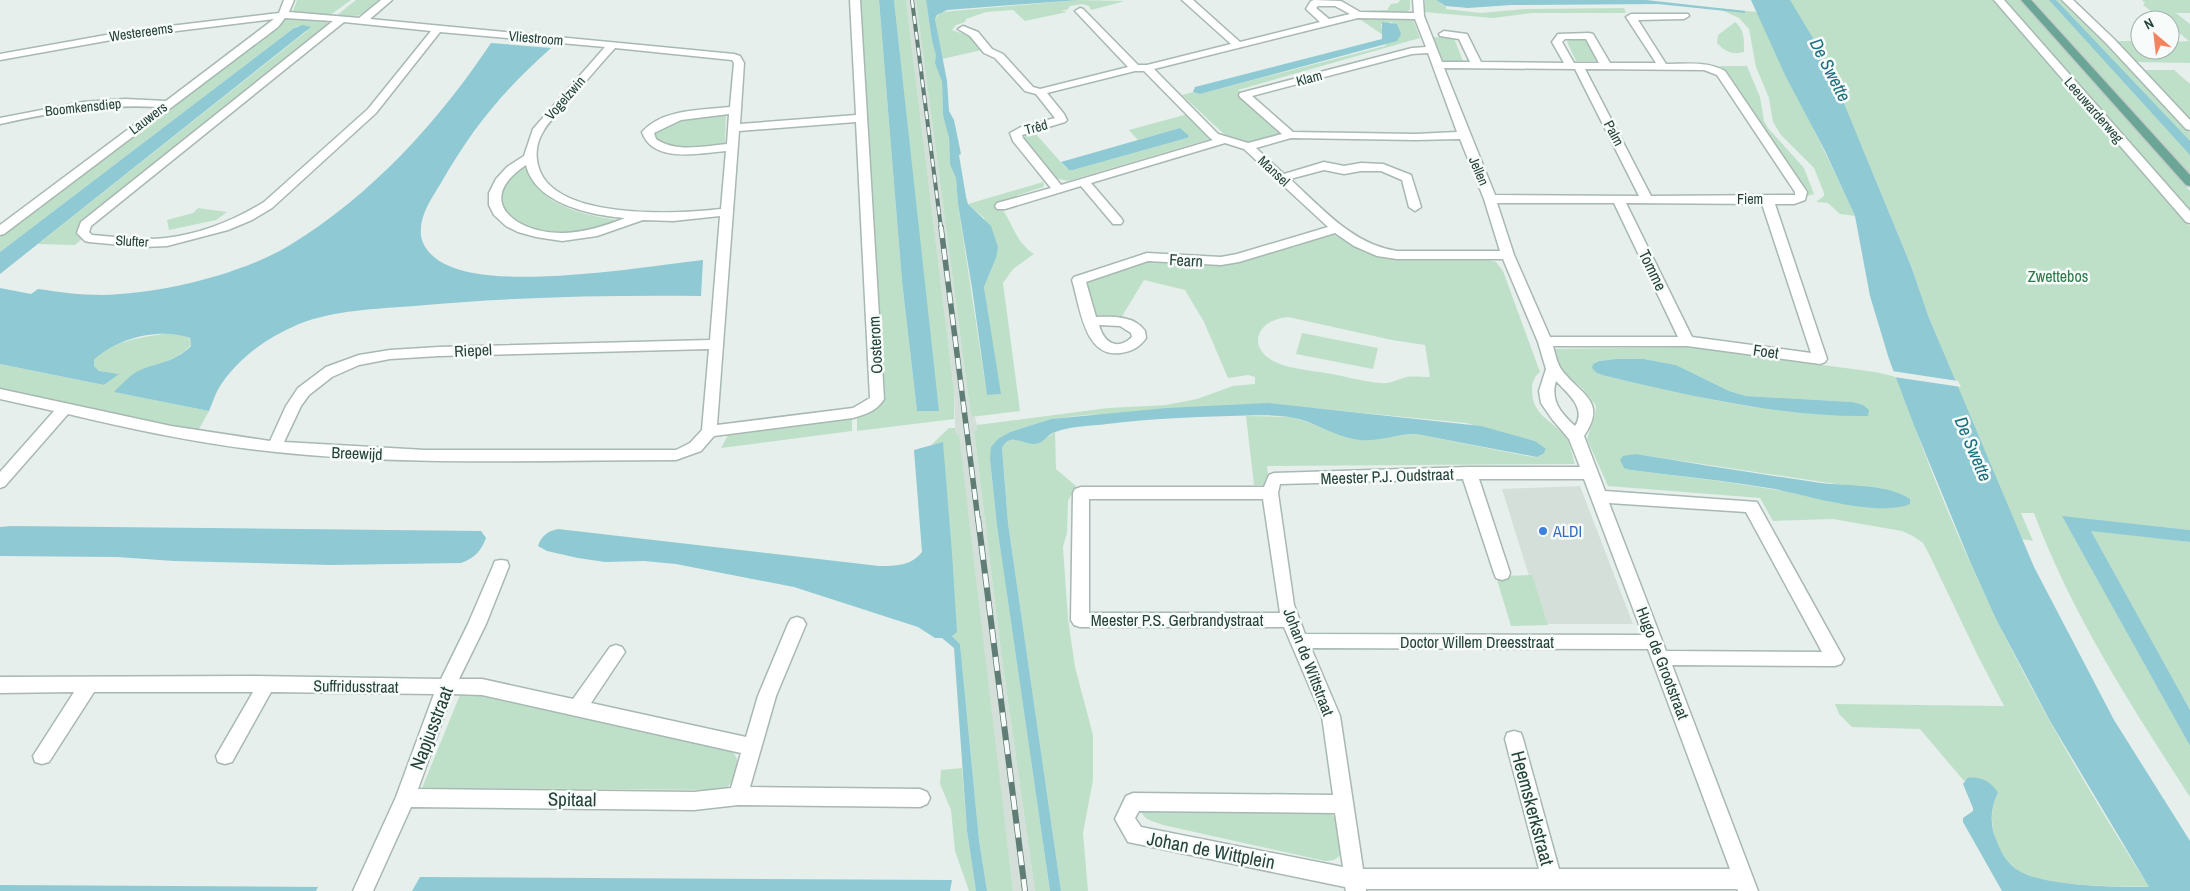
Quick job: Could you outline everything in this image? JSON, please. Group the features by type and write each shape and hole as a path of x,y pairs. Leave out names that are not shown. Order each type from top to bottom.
{"main road":[{"name":"Leeuwarderweg","path":"2026,0 2190,182"}],"street":[{"name":"Lauwers","path":"0,231 274,24 283,15 289,0"},
{"path":"361,21 387,0"},
{"name":"Oosterom","path":"709,431 853,413 863,411 877,399 855,0"},
{"path":"1187,0 1239,46"},
{"path":"1328,23 1311,9 1314,3 1328,0 1340,2 1358,15"},
{"name":"Jellen","path":"1418,0 1419,16 1490,199 1508,255 1544,342"},
{"name":"Leeuwarderweg","path":"1999,0 2190,219"},
{"path":"2067,0 2110,41 2190,128"},
{"path":"1080,11 1141,68 1239,46 1358,15 1419,16"},
{"name":"Vliestroom","path":"283,15 438,28 736,58 739,63 709,431"},
{"name":"Westereems","path":"0,57 120,35 283,15"},
{"path":"1662,66 1631,17 1684,16"},
{"name":"Slufter","path":"342,19 86,225 83,233 89,238 143,243 167,242 224,227 248,217 268,205 372,111 438,28"},
{"name":"Trêd","path":"963,29 974,34 988,51 999,56 1030,88 1040,92 1061,120 1025,128 1016,133 1017,139 1058,189"},
{"path":"1575,67 1557,42 1562,36 1587,32 1607,66"},
{"path":"1444,34 1463,36 1477,66"},
{"name":"Vogelzwin","path":"529,158 532,141 537,130 612,45"},
{"name":"Klam","path":"1290,135 1244,95 1412,51 1433,50"},
{"name":"Fiem","path":"1439,65 1714,68 1721,73 1801,192 1801,197 1794,200 1490,199"},
{"name":"Palm","path":"1575,67 1647,199"},
{"name":"Trêd","path":"1040,92 1141,68"},
{"name":"Mansel","path":"1141,68 1214,136 1248,147 1337,228 1358,243 1377,252 1397,255 1508,255"},
{"name":"Boomkensdiep","path":"0,121 64,107 104,102 167,104"},
{"path":"732,147 691,150 659,148 652,144 648,138 648,132 661,123 683,116 734,110"},
{"path":"734,128 862,118"},
{"path":"1248,147 1290,135 1415,137 1464,135"},
{"path":"1001,206 1224,140"},
{"path":"641,216 611,228 563,237 538,235 510,224 499,214 495,204 497,190 502,179 511,169 529,158 534,174 540,184 551,194 586,208 641,216 666,217 726,212"},
{"path":"1282,178 1324,166 1344,170 1360,167 1382,168 1407,178 1415,207"},
{"path":"1083,181 1117,221"},
{"name":"Tomme","path":"1618,199 1687,340"},
{"name":"Foet","path":"1544,342 1687,340 1820,359 1766,199"},
{"name":"Fearn","path":"1091,321 1078,280 1147,257 1221,261 1238,258 1337,228"},
{"path":"1544,342 1553,368 1585,404 1586,421 1576,436"},
{"name":"Riepel","path":"274,447 283,434 296,402 308,387 344,364 370,358 451,351 582,345 716,344"},
{"name":"Hugo de Grootstraat","path":"1553,368 1545,393 1551,408 1576,436 1746,885"},
{"name":"Breewijd","path":"0,394 185,436 336,453 676,455 698,447 709,431"},
{"path":"0,482 65,408"},
{"path":"1469,473 1590,474"},
{"name":"Meester P.J. Oudstraat","path":"1270,493 1274,479 1469,473 1502,573"},
{"name":"Meester P.S. Gerbrandystraat","path":"1270,493 1081,493 1080,620 1290,620"},
{"name":"Johan de Wittstraat","path":"1270,493 1290,620 1330,716 1355,885"},
{"name":"Doctor Willem Dreesstraat","path":"1299,641 1658,650 1835,659 1751,506 1600,497"},
{"name":"Napjusstraat","path":"363,891 404,798 446,687 477,624 501,566"},
{"path":"738,796 767,696 797,624"},
{"path":"577,709 616,652"},
{"name":"Suffridusstraat","path":"0,685 446,687"},
{"path":"226,756 266,685"},
{"path":"42,756 88,686"},
{"path":"446,687 482,687 752,747"},
{"name":"Heemskerkstraat","path":"1514,739 1552,878"},
{"name":"Spitaal","path":"404,798 694,801 738,796 920,798"},
{"name":"Johan de Wittplein","path":"1344,804 1133,802 1125,819 1135,835 1355,885"},
{"path":"1355,885 1552,878 1746,885"}],"shaded area":[{"path":"906,0 916,0 971,417 975,417 977,425 977,430 974,431 1001,652 1035,891 1013,891 955,428 954,391"},
{"path":"1580,486 1633,624 1544,624 1502,489"}],"green space":[{"path":"297,0 351,0 329,16 293,11"},
{"path":"356,0 381,0 370,9 356,16 336,16"},
{"path":"860,0 879,0 902,281 917,411 938,411 894,0 906,0 954,391 954,419 857,431 857,418 878,407 885,394"},
{"path":"916,0 926,0 936,63 942,82 943,115 948,126 950,165 956,178 958,204 987,395 1000,394 984,287 996,258 984,218 968,204 1043,182 1044,184 1043,187 997,202 1022,243 1034,254 1013,269 1003,283 1020,411 971,417"},
{"path":"1079,0 1125,1 1091,10 1089,6 1082,4 1070,6 1067,10 1061,10 1067,12 1025,21 1013,10 986,12 966,19 965,22 956,25 952,30 970,36 982,50 942,59 935,19 941,12"},
{"path":"1400,0 1410,0 1410,9 1406,13 1358,11 1387,10 1391,4 1398,3"},
{"path":"1425,0 1436,0 1446,6 1446,9 1480,13 1526,9 1624,8 1626,13 1532,13 1493,18 1424,12"},
{"name":"Zwettebos","path":"1784,0 1995,0 2190,226 2190,530 2063,517 2190,746 2190,797 2104,660 2066,588 2034,513 2021,513 2033,541 2021,539 1929,318 1911,266 1859,140"},
{"path":"2003,0 2021,0 2190,191 2190,216"},
{"path":"2033,0 2063,0 2093,28 2190,133 2190,174"},
{"path":"2142,0 2190,0 2190,13 2180,13 2180,10 2150,10 2143,5 2145,3"},
{"path":"1717,8 1757,12 1855,216 1840,214 1828,203 1816,202 1824,196 1824,193 1814,168 1781,135 1773,122 1769,98 1756,67 1749,29 1739,18"},
{"path":"2180,16 2190,24 2190,63 2135,62 2133,60 2180,60 2180,41 2189,41 2180,33"},
{"path":"287,17 333,23 85,221 77,229 78,235 82,239 75,245 38,244 307,31 297,26 294,28 0,252 0,235"},
{"path":"1358,18 1413,19 1420,38 1238,90 1284,132 1250,143 1226,136 1182,95 1193,92 1200,94 1385,46 1393,22 1381,24 1383,35"},
{"path":"1735,22 1742,32 1744,52 1729,52 1717,43 1718,35"},
{"path":"1432,37 1454,38 1463,61 1442,61"},
{"path":"1572,38 1589,38 1602,61 1576,61 1567,42"},
{"path":"2116,41 2130,41 2130,56"},
{"path":"1720,66 1747,66 1760,97 1764,121 1804,168 1814,194 1807,196"},
{"path":"2142,70 2174,70 2190,84 2190,121"},
{"path":"726,114 725,146 674,147 655,141 653,135 658,129 676,121"},
{"path":"1188,114 1210,136 1210,139 1068,181 1055,178 1023,140 1025,135 1035,133 1066,168 1073,170 1187,138 1180,128 1138,140 1129,130"},
{"path":"527,163 536,185 543,194 553,201 576,211 624,221 594,228 558,233 541,232 526,228 513,220 503,207 501,194 506,182"},
{"path":"198,208 227,212 216,220 169,230 167,220 193,213"},
{"path":"1326,233 1342,237 1367,251 1484,259 1496,262 1503,271 1540,372 1534,379 1532,386 1535,405 1542,415 1566,438 1575,464 1267,466 1269,485 1254,485 1246,416 1292,417 1359,440 1416,434 1527,456 1537,457 1543,454 1535,441 1466,423 1312,408 1086,415 1051,419 1010,432 990,459 997,526 1050,891 1035,891 1001,652 974,431 977,430 977,425 1108,408 1166,405 1197,399 1233,386 1255,384 1255,377 1248,375 1228,378 1204,322 1185,290 1144,280 1121,318 1098,318 1094,316 1086,282 1150,261 1205,265 1238,262","holes":["1288,317 1392,340 1425,345 1430,377 1407,377 1381,383 1295,368 1271,360 1263,353 1259,346 1258,338 1261,331 1267,325"]},
{"path":"1302,333 1378,348 1373,369 1296,354"},
{"path":"163,334 177,334 189,338 191,345 178,356 136,373 126,380 115,392 209,411 198,431 144,421 0,388 0,364 104,385 118,374 99,371 93,366 94,360 109,348 118,344"},
{"path":"1689,347 1875,372 1897,377 1919,438 1968,559 2013,653 2069,755 2149,887 2061,883 2043,880 2016,869 2003,855 1995,838 1992,815 1998,793 1992,786 1977,778 1967,778 1964,781 1920,729 1852,727 1839,714 1835,704 2004,706 1923,543 1902,531 1833,519 1773,521 1760,498 1608,486 1587,439 1596,406 1583,389 1563,372 1553,349","holes":["1644,359 1676,365 1729,391 1746,396 1852,402 1859,416 1753,407 1606,376 1600,361","1636,454 1849,486 1910,503 1896,507 1861,506 1754,486 1631,470"]},
{"path":"852,419 852,431 721,448 729,433"},
{"path":"949,428 955,428 956,434 959,435 1013,891 987,891 979,840 960,644 952,636 943,443 931,445"},
{"path":"1055,432 1056,469 1076,486 1068,501 1067,533 1063,547 1068,619 1075,667 1093,735 1093,780 1083,833 1088,891 1061,891 1008,523 1002,447 1005,443 1013,440 1037,444"},
{"path":"2090,530 2190,542 2190,710"},
{"path":"1532,575 1548,625 1511,626 1497,580 1502,576"},
{"path":"462,690 732,750 739,767 737,775 725,790 422,788"},
{"path":"962,768 967,831 976,891 969,891 955,851 951,810 940,784 941,770"},
{"path":"1141,807 1324,808 1330,812 1339,826 1343,851 1336,859 1325,861 1163,825 1145,817"}],"water":[{"path":"879,0 894,0 939,411 917,411 902,281"},
{"path":"926,0 1079,0 947,10 937,15 935,19 947,81 949,111 954,120 961,154 959,155 966,197 968,204 991,226 998,247 996,258 984,287 1001,394 987,395 958,204 956,178 950,165 949,138 943,115 942,82 935,63 936,56"},
{"path":"1436,0 1646,0 1745,11 1745,13 1658,4 1511,5 1468,8 1446,6"},
{"name":"De Swette","path":"1751,0 1790,0 1816,43 1843,101 1911,266 1929,318 2034,567 2114,720 2190,841 2190,891 2002,891 1963,822 1963,818 1973,811 1973,808 1963,784 1967,778 1981,779 1992,786 1998,793 1993,808 1993,829 2002,853 2016,869 2027,875 2060,883 2149,887 2050,721 1996,619 1971,564 1889,359 1870,296 1855,216 1825,151 1785,75"},
{"path":"2049,0 2056,0 2059,3 2190,141 2190,155"},
{"path":"1382,22 1397,24 1401,34 1397,41 1200,94 1193,92 1195,87 1382,39"},
{"path":"303,25 311,27 0,274 0,252 294,28"},
{"path":"491,43 551,48 518,79 477,127 434,195 424,214 421,228 422,240 430,253 447,265 470,273 535,277 609,272 703,260 701,296 593,296 485,300 370,309 312,319 266,341 238,364 222,383 209,411 114,392 135,373 172,359 191,346 190,338 178,335 153,334 139,337 126,340 103,352 94,360 94,366 99,371 119,374 104,385 0,364 0,288 31,294 38,289 94,295 124,294 174,287 199,281 224,274 270,256 320,225 348,204 401,155 449,101"},
{"path":"1180,128 1189,136 1187,138 1073,170 1069,170 1061,162"},
{"path":"1644,359 1676,365 1729,391 1746,396 1852,402 1863,405 1869,410 1868,416 1802,413 1736,404 1606,376 1597,373 1592,368 1593,364 1600,361"},
{"path":"1268,403 1481,426 1535,441 1546,449 1543,454 1537,457 1416,434 1359,440 1341,436 1299,419 1267,415 1168,418 1081,426 1050,434 1039,443 1034,444 1010,440 1006,443 1002,448 1008,523 1061,891 1050,891 997,526 990,459 991,447 998,439 1010,432 1051,419 1167,408"},
{"path":"943,442 957,632 952,636 960,644 979,840 987,891 976,891 967,831 954,648 942,638 935,638 918,627 794,587 676,564 644,561 605,562 578,558 547,551 538,546 545,534 558,529 879,566 908,563 922,552 914,450"},
{"path":"1636,454 1821,483 1879,488 1901,494 1910,499 1910,504 1880,508 1862,507 1775,489 1624,468 1620,460 1623,456"},
{"path":"2062,516 2190,530 2190,542 2091,531 2190,710 2190,746"},
{"path":"0,527 481,531 486,538 477,554 461,563 331,565 174,561 117,557 0,556"},
{"path":"420,877 952,880 950,891 412,891"},
{"path":"0,885 318,887 316,891 0,891"}],"pier":[{"path":"1892,371 1958,381 1961,387 1894,377"}],"railway":[{"path":"912,0 941,228"},
{"path":"941,227 978,520"},
{"path":"978,518 1025,891"}],"place":[{"name":"ALDI","path":"1543,531"}]}
